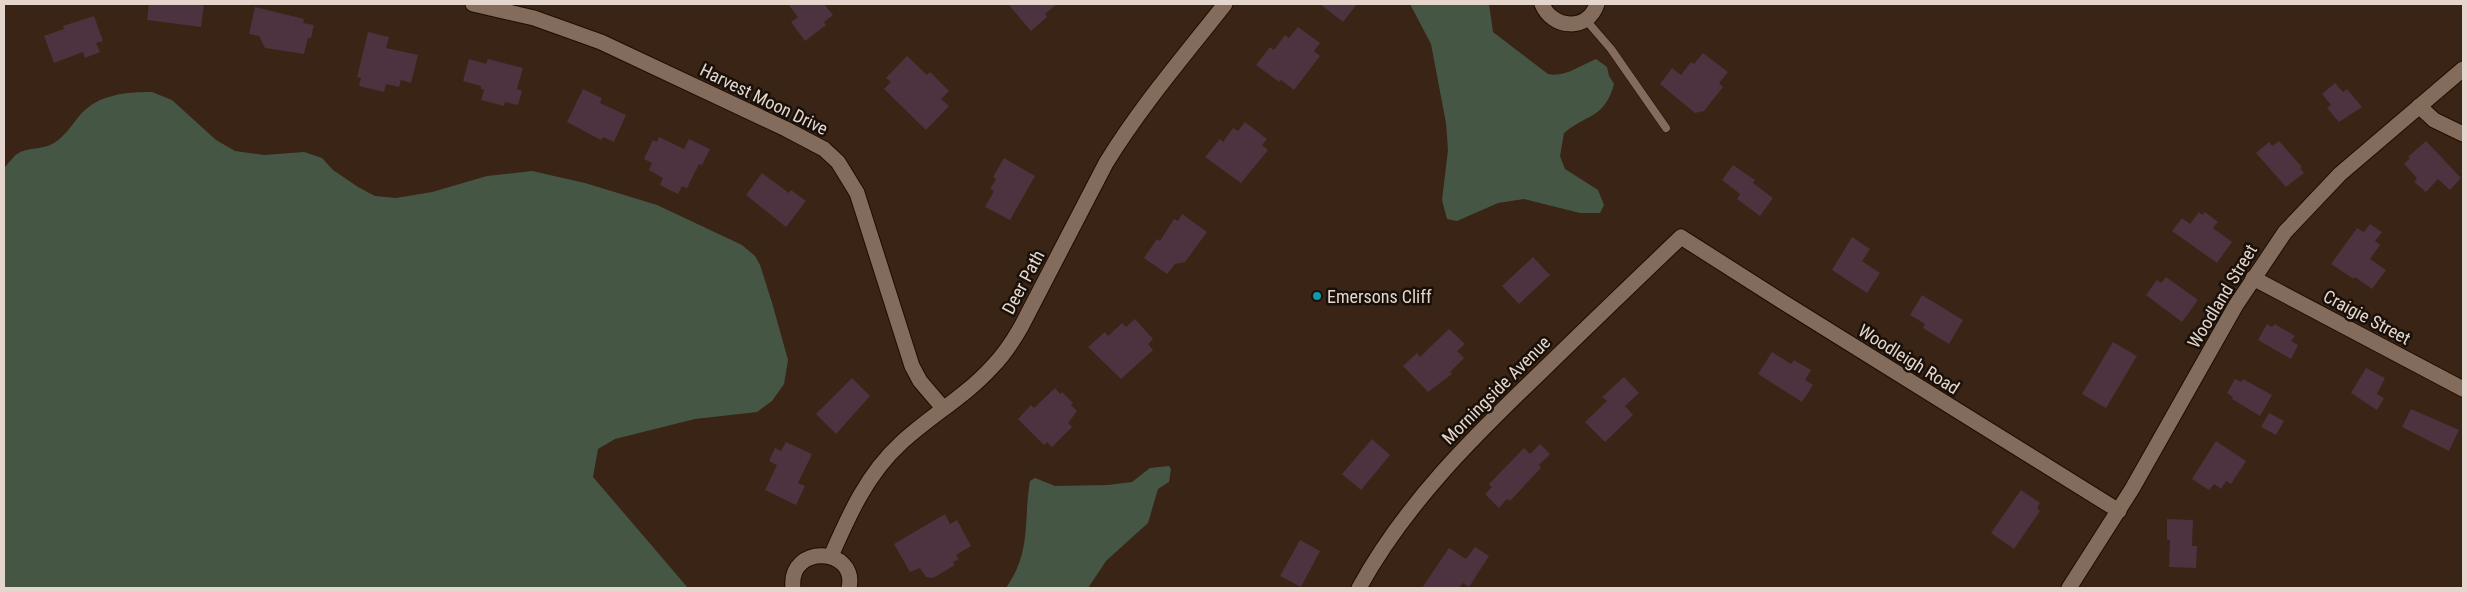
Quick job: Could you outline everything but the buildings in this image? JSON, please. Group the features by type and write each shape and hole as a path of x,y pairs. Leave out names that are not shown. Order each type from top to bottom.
{"street":[{"name":"Harvest Moon Drive","path":"473,4 534,18 601,42 786,129 824,149 838,162 858,193 912,366 920,381 943,408"},
{"name":"Deer Path","path":"831,556 856,500 883,461 912,432 973,386 1007,350 1022,327 1106,163 1119,142 1136,116 1225,4"},
{"path":"1542,4 1549,16 1556,21 1574,24 1586,20 1597,4"},
{"name":"Woodland Street","path":"2069,588 2119,511 2253,278 2300,213 2362,154 2463,69"},
{"path":"2419,106 2434,120 2463,134"},
{"name":"Woodleigh Road","path":"1681,236 1783,302 2119,511"},
{"name":"Morningside Avenue","path":"1359,588 1403,520 1458,454 1681,236"},
{"name":"Craigie Street","path":"2253,278 2463,389"},
{"path":"793,588 795,573 803,561 812,556 831,556 840,561 848,573 850,588"}],"lane":[{"path":"1586,20 1611,49 1666,128"}],"green space":[{"path":"1410,4 1489,4 1493,32 1548,74 1566,73 1596,59 1607,67 1609,76 1614,84 1606,103 1594,114 1564,133 1560,156 1565,169 1598,190 1604,205 1600,213 1580,213 1524,199 1498,203 1457,221 1447,219 1442,200 1448,150 1446,123 1431,44"},
{"path":"152,92 172,100 216,140 235,151 264,155 304,152 322,158 333,170 375,196 396,198 432,192 487,176 532,171 585,183 657,205 742,245 755,256 760,265 788,360 784,384 772,401 757,412 695,419 615,439 598,449 593,477 688,588 4,588 4,168 21,152 45,147 58,140 87,108 104,98 123,94"},
{"path":"1169,466 1171,469 1169,482 1158,489 1148,523 1106,561 1088,588 1006,588 1020,561 1023,549 1030,481 1035,478 1055,486 1108,485 1132,482 1150,468"}],"place":[{"name":"Emersons Cliff","path":"1317,296"}]}
